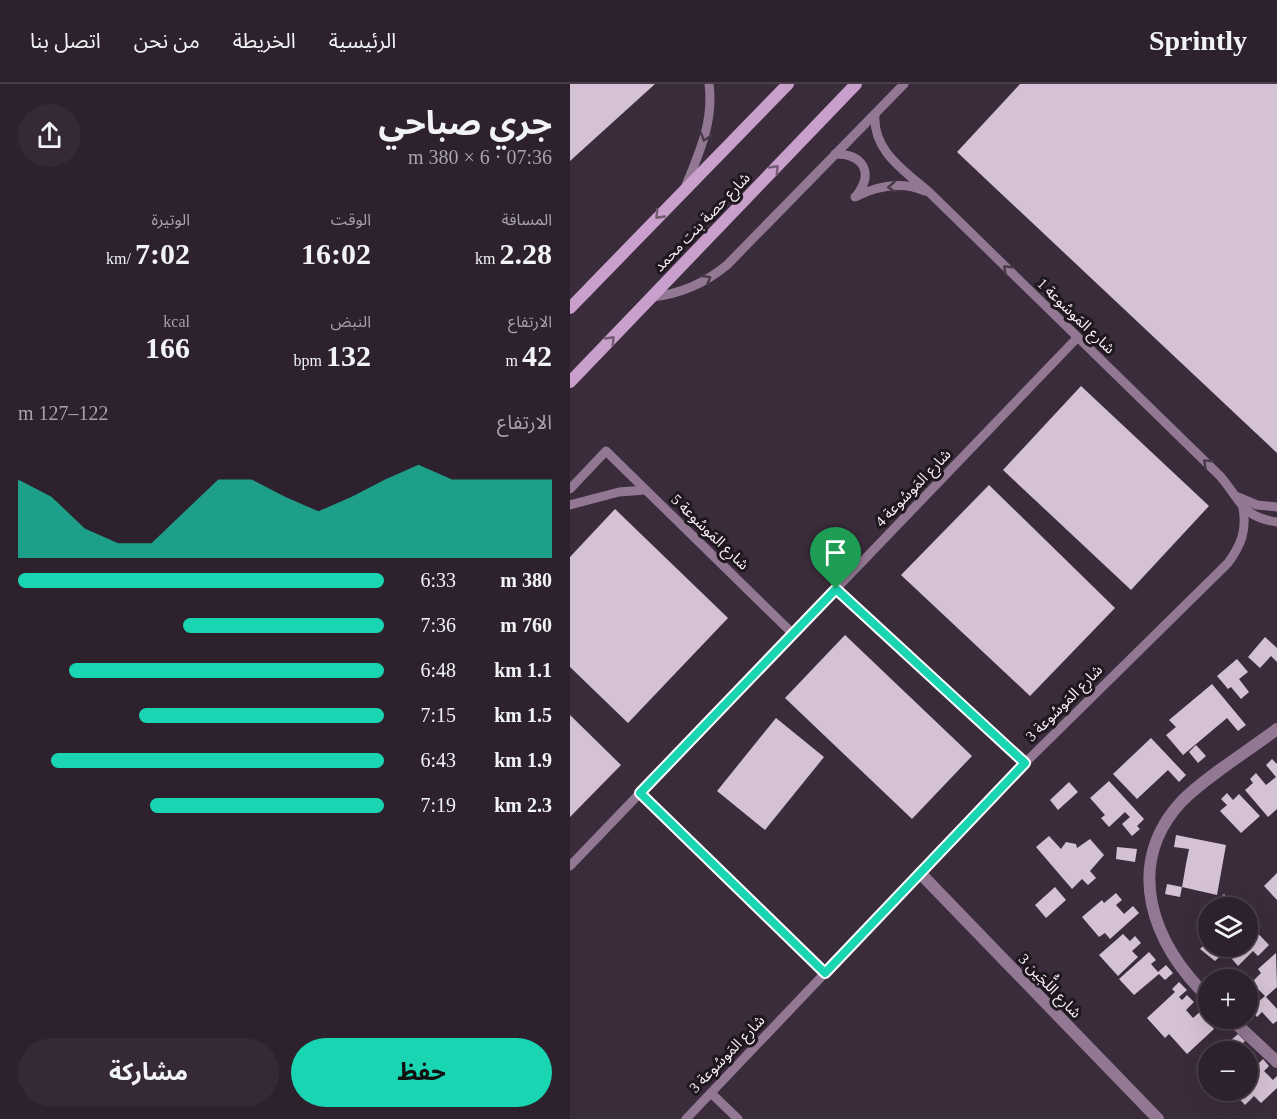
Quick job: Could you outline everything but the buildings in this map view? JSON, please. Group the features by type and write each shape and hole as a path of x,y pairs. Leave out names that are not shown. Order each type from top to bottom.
{"main road":[{"path":"570,308 788,84"},
{"name":"شارع حصة بنت محمد","path":"570,382 856,84"}],"street":[{"path":"1198,987 1179,967 1160,933 1149,882 1149,865 1153,851 1172,814 1191,792 1277,729"},
{"name":"شارع اللُّجَين 3","path":"920,873 1158,1119"},
{"path":"1242,1029 1277,1062"}],"lane":[{"path":"685,188 708,127 711,98 709,84"},
{"path":"652,297 692,288 716,274 904,84"},
{"name":"شارع المَوسُوعة 1","path":"875,114 875,132 884,151 1220,476 1238,497 1243,508"},
{"path":"836,154 850,155 856,158 864,168 865,180 855,197 873,189 892,186 918,188 930,193"},
{"name":"شارع المَوسُوعة 4","path":"570,866 1077,338"},
{"name":"شارع المَوسُوعة 5","path":"570,489 606,452 793,634"},
{"path":"570,505 619,492 645,490"},
{"path":"1238,497 1257,504 1277,507"},
{"path":"1243,508 1260,518 1277,522"},
{"name":"شارع المَوسُوعة 3","path":"686,1119 1025,763 1228,563 1241,544 1245,532 1243,508"},
{"path":"836,589 1025,763"},
{"path":"640,793 825,973"},
{"path":"711,1093 738,1119"}],"route":[{"path":"836,589 1025,763 825,973 640,793 836,589"}]}
